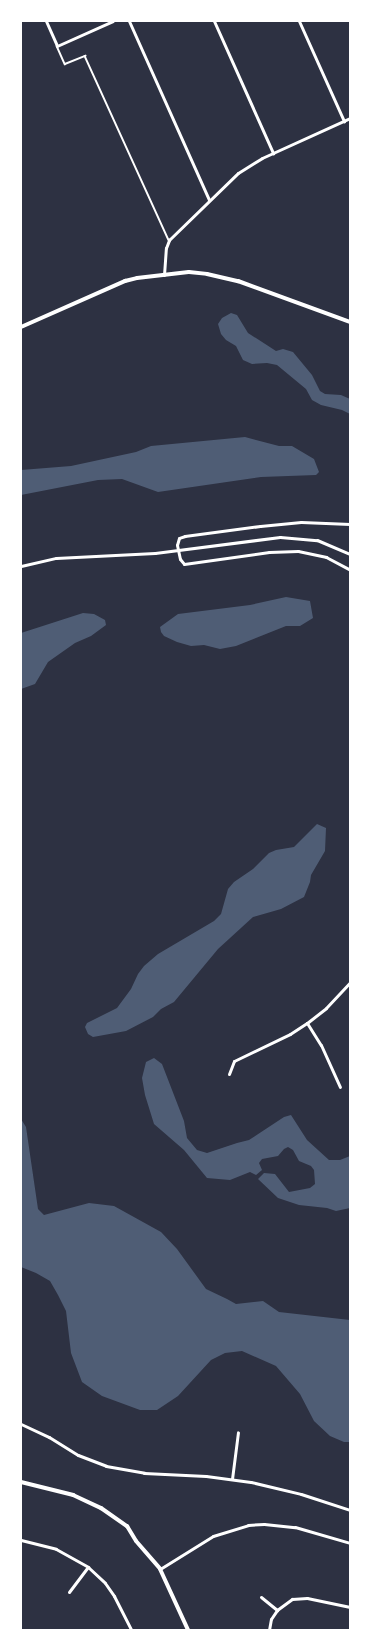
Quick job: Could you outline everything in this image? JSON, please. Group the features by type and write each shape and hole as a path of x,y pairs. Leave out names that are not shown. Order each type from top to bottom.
{"street":[{"path":"46,21 57,46 113,21"},
{"path":"129,21 209,200"},
{"path":"214,21 272,153"},
{"path":"299,21 344,121"},
{"path":"164,275 166,248 169,240 238,173 272,153 350,118"},
{"path":"21,327 125,281 137,278 189,272 226,278 350,322"},
{"path":"350,524 325,522 283,523 185,536 179,538 177,541 177,550 180,559 184,564 269,552 298,551 326,557 350,570"},
{"path":"21,566 63,558 128,555 266,538 297,537 324,542 350,554"},
{"path":"350,703 350,709"},
{"path":"229,1074 234,1061 307,1024 326,1008 350,982"},
{"path":"307,1024 321,1045 340,1087"},
{"path":"21,1424 49,1437 78,1455 106,1466 144,1473 232,1479 276,1488 350,1510"},
{"path":"232,1479 238,1432"},
{"path":"21,1482 73,1495 102,1508 127,1526 136,1541 160,1569 188,1630"},
{"path":"160,1569 213,1536 248,1525 272,1524 295,1527 350,1542"},
{"path":"21,1540 56,1549 88,1567 105,1583 114,1596 131,1630"},
{"path":"69,1592 88,1567"},
{"path":"261,1596 277,1610"},
{"path":"269,1630 271,1619 277,1610 287,1601 302,1597 350,1607"}],"lane":[{"path":"57,46 65,64 84,56 169,240"}],"water":[{"path":"231,313 237,315 248,333 276,351 283,349 293,352 312,375 320,391 325,394 341,395 350,399 350,414 342,410 321,405 312,400 306,389 277,365 267,363 252,364 243,360 236,346 226,340 221,334 218,324 222,318"},
{"path":"245,437 279,446 292,446 314,459 319,472 316,475 261,477 158,492 122,479 98,480 21,495 21,470 71,466 136,452 151,446"},
{"path":"286,597 310,601 313,618 300,626 286,626 236,646 220,649 204,645 191,646 177,642 164,636 161,632 160,627 178,614 250,605"},
{"path":"83,613 94,614 105,620 106,625 91,636 75,643 48,662 35,684 21,689 21,633"},
{"path":"317,824 326,828 325,851 311,875 304,897 281,909 253,917 218,949 174,1002 161,1009 153,1017 126,1031 93,1037 88,1034 85,1027 87,1023 117,1008 131,989 138,974 144,966 158,954 214,921 221,914 228,889 234,882 253,869 269,853 276,850 294,847"},
{"path":"154,1058 162,1064 184,1121 187,1138 197,1150 207,1153 249,1140 284,1117 291,1115 307,1140 329,1160 340,1160 350,1156 350,1208 336,1211 327,1208 299,1205 278,1198 258,1179 264,1173 275,1174 289,1192 310,1188 315,1184 314,1170 311,1166 299,1161 293,1150 288,1147 278,1156 262,1159 259,1163 262,1170 256,1175 250,1172 230,1180 207,1178 184,1150 154,1124 145,1095 142,1078 146,1062"},
{"path":"21,1119 26,1127 38,1209 44,1215 89,1203 114,1206 161,1232 177,1249 206,1289 236,1304 263,1301 279,1312 350,1320 350,1442 344,1442 330,1436 314,1421 300,1394 276,1366 242,1351 225,1353 211,1360 178,1396 157,1410 140,1410 102,1396 82,1382 71,1353 66,1311 58,1295 50,1281 21,1267"}]}
